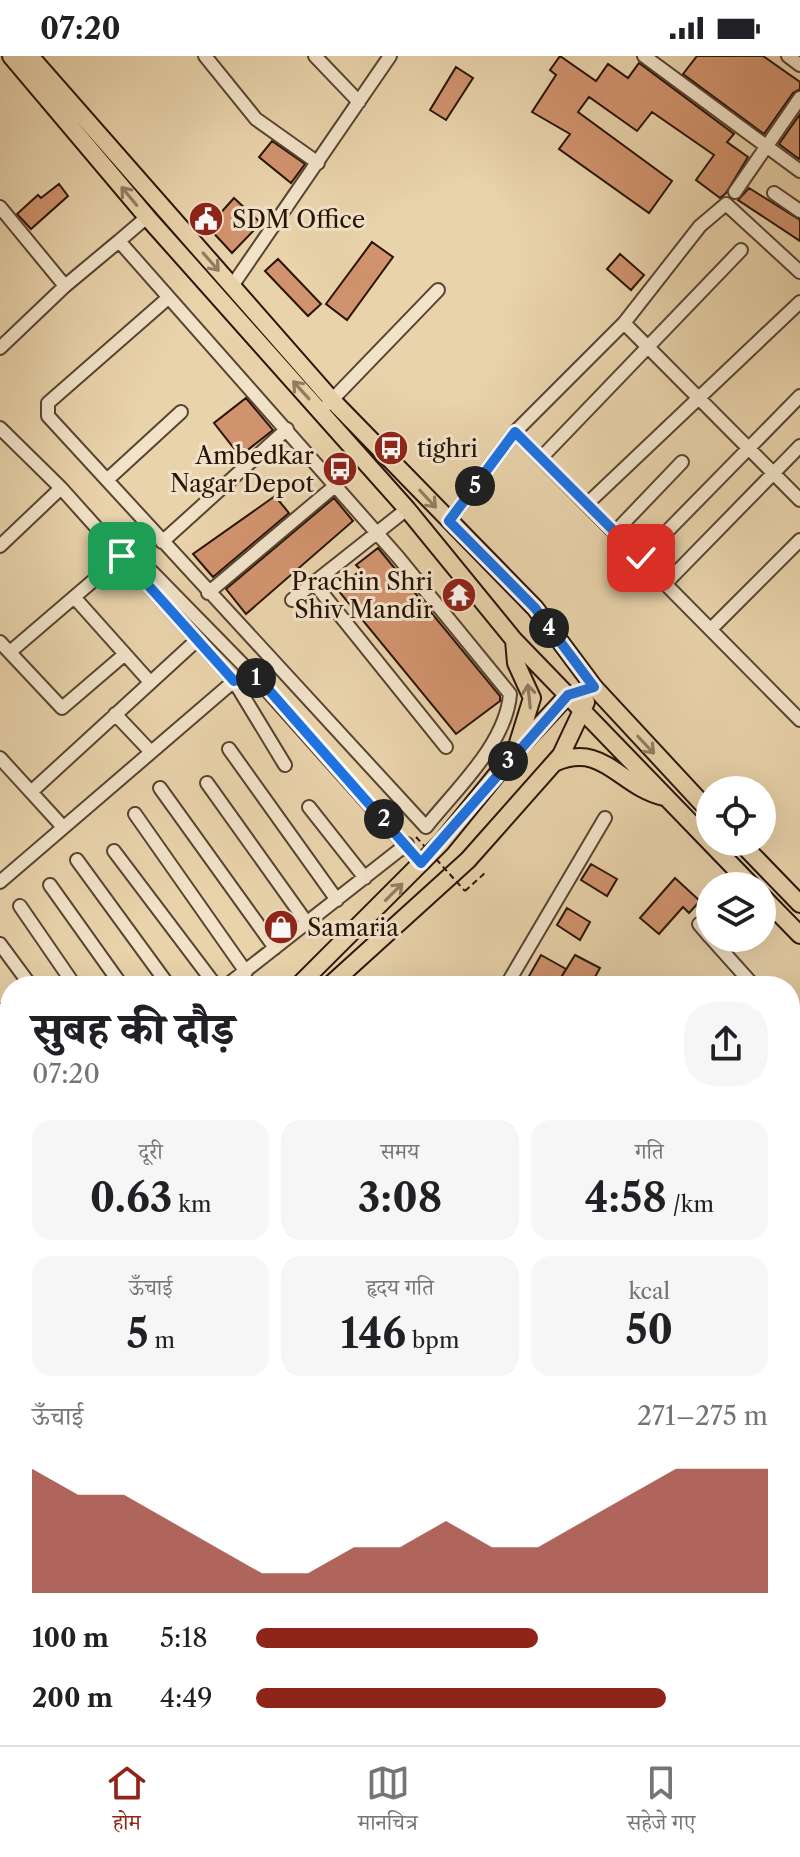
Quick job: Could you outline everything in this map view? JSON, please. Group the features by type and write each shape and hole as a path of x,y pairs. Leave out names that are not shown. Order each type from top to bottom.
{"main road":[{"path":"11,56 232,286 514,640 738,872"},
{"path":"30,56 147,217 326,406 351,419 535,608 594,687 696,797"},
{"path":"514,640 516,663 532,698 515,752"},
{"path":"308,976 421,863 568,695 594,687"},
{"path":"340,976 468,860 554,763 594,687"},
{"path":"554,763 571,756 588,755 643,791 666,798"},
{"path":"754,856 800,904"},
{"path":"776,910 800,935"}],"street":[{"path":"205,56 256,119 318,163"},
{"path":"315,56 359,102"},
{"path":"232,286 390,56"},
{"path":"644,56 800,171"},
{"path":"788,56 800,65"},
{"path":"735,192 800,98"},
{"path":"774,193 800,211"},
{"path":"449,521 515,432 624,323 700,226 726,204 800,272"},
{"path":"0,207 65,286"},
{"path":"0,348 65,286 147,217"},
{"path":"119,241 336,485 510,694 508,709 492,742 426,827 48,416 46,409 168,298"},
{"path":"542,457 741,250"},
{"path":"326,406 438,290"},
{"path":"588,503 696,397 800,302"},
{"path":"624,323 800,500"},
{"path":"641,558 800,396"},
{"path":"108,479 181,412"},
{"path":"0,428 61,488 234,681 285,765"},
{"path":"162,542 287,429"},
{"path":"515,432 800,720"},
{"path":"666,583 771,472 800,446"},
{"path":"615,532 682,462"},
{"path":"208,593 336,485"},
{"path":"0,546 61,488"},
{"path":"292,600 407,509"},
{"path":"112,531 412,840 421,863"},
{"path":"711,629 800,540"},
{"path":"10,652 122,556"},
{"path":"314,583 446,747"},
{"path":"74,597 150,682"},
{"path":"31,792 197,640"},
{"path":"0,642 62,708 125,654"},
{"path":"2,876 234,681 255,677"},
{"path":"115,714 151,752"},
{"path":"229,749 337,900"},
{"path":"0,758 63,827"},
{"path":"207,783 307,923"},
{"path":"160,788 275,948"},
{"path":"309,807 365,878"},
{"path":"135,814 246,972"},
{"path":"512,976 605,818"},
{"path":"240,976 412,840"},
{"path":"114,851 208,976"},
{"path":"77,860 162,976"},
{"path":"50,885 115,976"},
{"path":"20,906 68,976"},
{"path":"0,944 24,976"},
{"path":"724,952 745,976"}],"path":[{"path":"412,840 465,891 485,873"}],"building":[{"path":"560,56 596,81 608,64 628,78 639,63 734,134 727,142 748,157 726,193 720,198 696,180 714,155 652,112 637,131 589,97 578,112 672,181 649,213 559,149 570,134 532,112 556,75 550,70"},
{"path":"697,56 763,56 800,82 800,89 793,93 764,134 683,74"},
{"path":"456,67 473,78 446,120 430,110"},
{"path":"800,114 800,157 799,159 779,144"},
{"path":"272,141 305,164 291,183 259,157"},
{"path":"59,184 68,196 31,229 17,214 38,195 41,198"},
{"path":"749,188 800,220 800,241 738,200"},
{"path":"234,198 261,223 232,253 208,227"},
{"path":"372,242 393,257 347,320 326,304"},
{"path":"620,254 644,275 631,290 607,269"},
{"path":"278,259 321,304 308,316 265,271"},
{"path":"246,398 273,430 240,456 214,423"},
{"path":"275,496 289,513 213,577 193,554"},
{"path":"334,498 353,521 246,614 226,589"},
{"path":"378,548 500,696 500,701 456,734 337,589 361,570 356,565"},
{"path":"591,864 617,879 607,896 581,880"},
{"path":"675,878 696,897 696,905 689,913 683,907 659,934 640,918"},
{"path":"567,908 590,922 580,940 557,925"},
{"path":"541,955 566,969 562,976 529,976"},
{"path":"575,955 600,968 596,976 562,976"}],"place":[{"name":"SDM Office","path":"206,219"},
{"name":"tighri","path":"391,448"},
{"name":"Ambedkar Nagar Depot","path":"340,469"},
{"name":"Prachin Shri Shiv Mandir","path":"459,595"},
{"name":"Samaria","path":"281,927"}],"route":[{"path":"122,556 234,681 255,677 260,680 421,863 568,695 594,687 535,608 449,521 515,432 641,558"}]}
